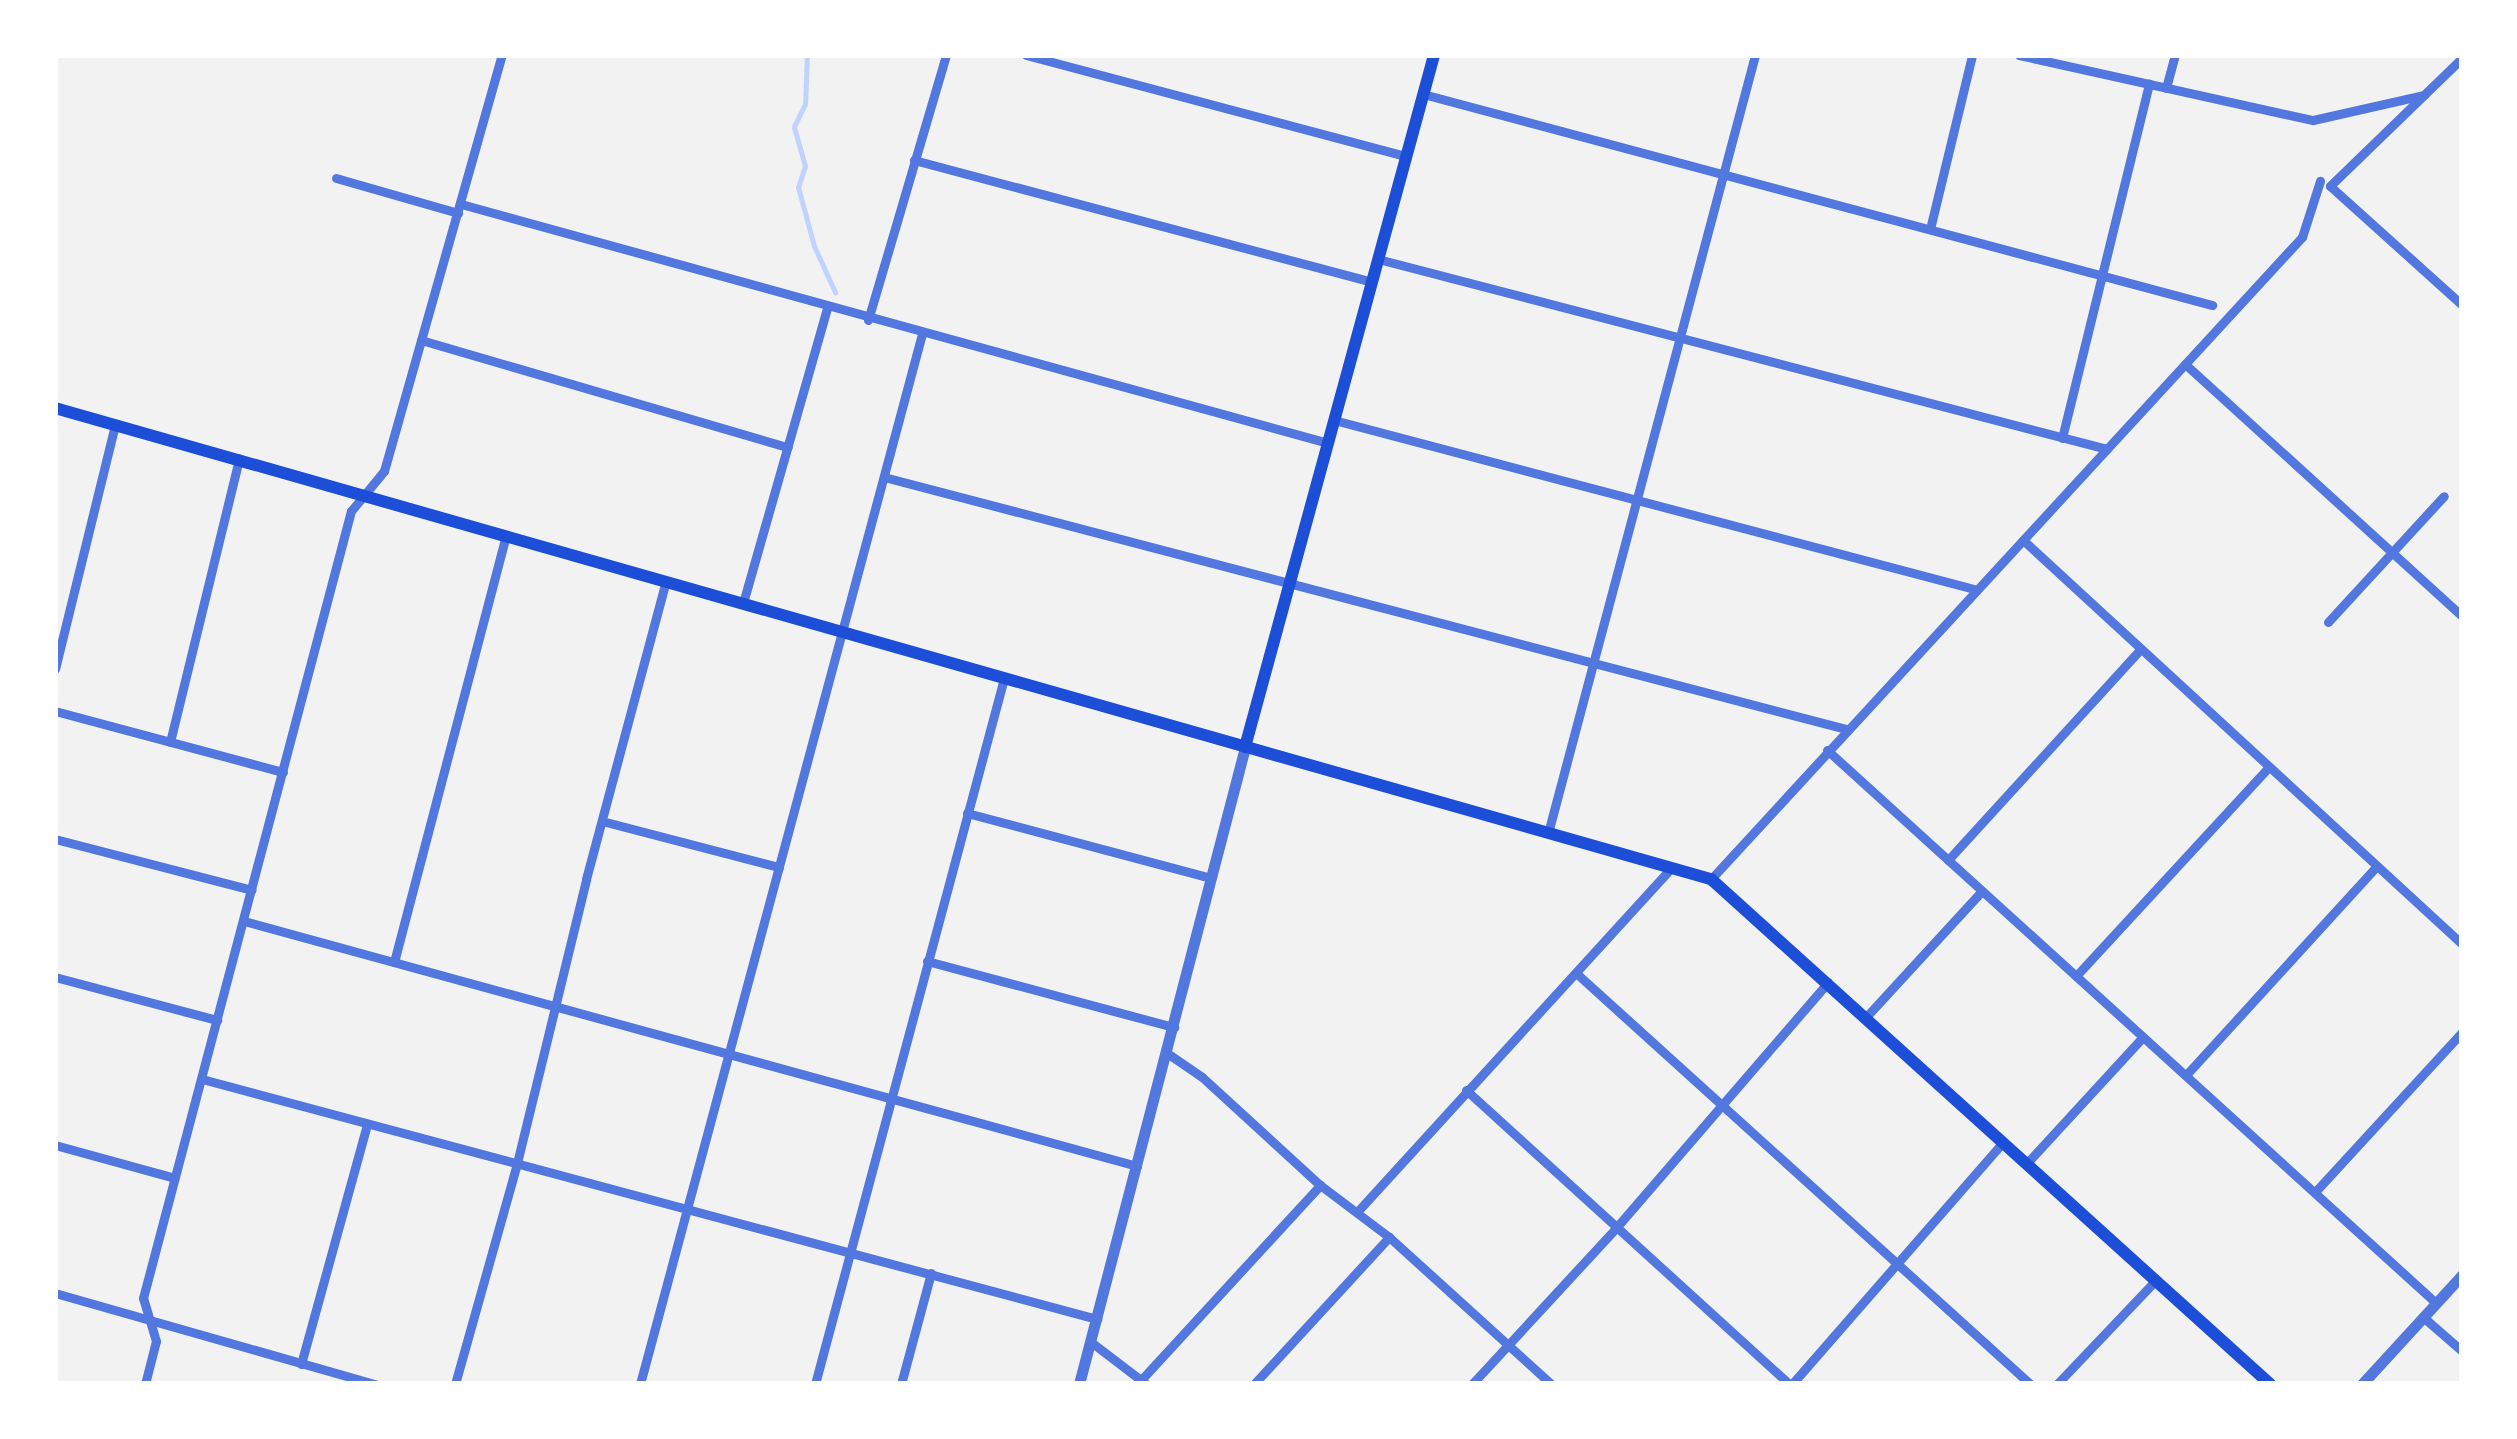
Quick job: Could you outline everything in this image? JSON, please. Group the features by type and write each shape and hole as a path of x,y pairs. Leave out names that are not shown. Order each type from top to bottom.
{"main road":[{"path":"1245,747 1434,55"},
{"path":"55,408 1710,879 2270,1384"}],"street":[{"path":"145,1384 156,1341 142,1298 351,512 384,471 502,55"},
{"path":"868,320 946,55"},
{"path":"1026,55 1406,156"},
{"path":"1548,833 1756,55"},
{"path":"1930,229 1972,55"},
{"path":"2019,55 2313,120 2424,95"},
{"path":"2166,88 2175,55"},
{"path":"2462,58 2330,186 2462,305"},
{"path":"2454,66 2462,74"},
{"path":"2062,438 2150,84"},
{"path":"1423,94 2212,305"},
{"path":"914,160 1372,282"},
{"path":"336,178 1328,443"},
{"path":"1710,879 2302,237 2320,181"},
{"path":"1378,259 2107,449"},
{"path":"744,603 827,308"},
{"path":"640,1384 922,334"},
{"path":"421,340 788,447"},
{"path":"2185,364 2462,616"},
{"path":"1334,420 1974,589"},
{"path":"55,669 115,425"},
{"path":"170,742 239,458"},
{"path":"884,477 1846,729"},
{"path":"2328,622 2444,496"},
{"path":"394,962 506,535"},
{"path":"2023,540 2462,944"},
{"path":"454,1384 517,1163 666,581"},
{"path":"1948,860 2141,650"},
{"path":"815,1384 1004,678"},
{"path":"55,711 283,772"},
{"path":"1080,1384 1245,747"},
{"path":"1827,750 2436,1303"},
{"path":"2076,976 2268,766"},
{"path":"968,813 1212,878"},
{"path":"602,821 779,867"},
{"path":"55,839 252,890"},
{"path":"2186,1075 2377,866"},
{"path":"1357,1212 1671,868"},
{"path":"1866,1017 1982,890"},
{"path":"244,921 1137,1166"},
{"path":"927,960 1174,1027"},
{"path":"1576,972 2030,1384"},
{"path":"55,977 218,1020"},
{"path":"1472,1384 1615,1229 1828,982"},
{"path":"2314,1192 2462,1032"},
{"path":"2027,1163 2143,1037"},
{"path":"1167,1053 1202,1077 1320,1185 1390,1236 1551,1384"},
{"path":"202,1079 1097,1319"},
{"path":"1466,1090 1615,1229 1791,1384 2003,1142"},
{"path":"300,1364 367,1124"},
{"path":"55,1145 175,1178"},
{"path":"1091,1342 1144,1382 1320,1185"},
{"path":"1254,1384 1390,1236"},
{"path":"901,1384 931,1274"},
{"path":"2362,1384 2462,1275"},
{"path":"2057,1384 2156,1280"},
{"path":"55,1293 375,1384"},
{"path":"2424,1317 2462,1352"}],"waterway":[{"path":"807,55 805,104 794,127 805,166 798,187 814,246 835,292"}]}
